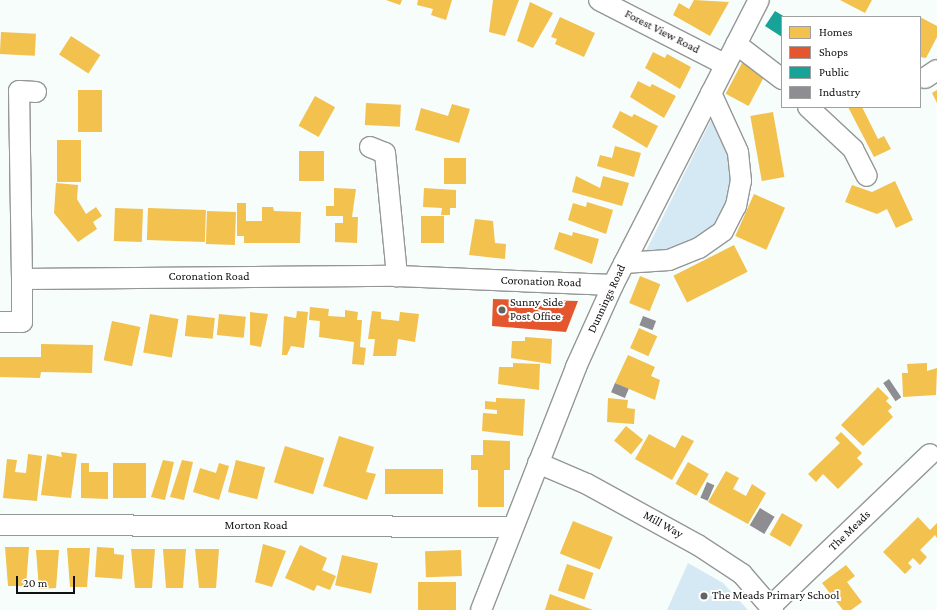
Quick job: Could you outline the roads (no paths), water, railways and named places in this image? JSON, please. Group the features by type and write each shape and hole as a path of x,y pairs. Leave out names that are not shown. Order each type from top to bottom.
{"street":[{"name":"Forest View Road","path":"599,0 724,64"},
{"name":"Dunnings Road","path":"481,610 512,527 613,285 711,93 724,64 759,0"},
{"path":"736,44 769,66 781,78"},
{"path":"0,322 22,322 21,92"},
{"path":"624,263 669,260 699,248 723,231 736,206 741,181 738,152 711,93"},
{"path":"809,108 853,149 867,176"},
{"path":"386,151 396,276"},
{"name":"Coronation Road","path":"22,279 396,276 613,285"},
{"name":"The Meads","path":"772,608 929,453"},
{"name":"Mill Way","path":"538,463 587,484 698,545 742,574 772,608"},
{"name":"Morton Road","path":"0,525 512,527"}],"place":[{"name":"Sunny Side Post Office","path":"502,310"},
{"name":"The Meads Primary School","path":"704,596"}]}
